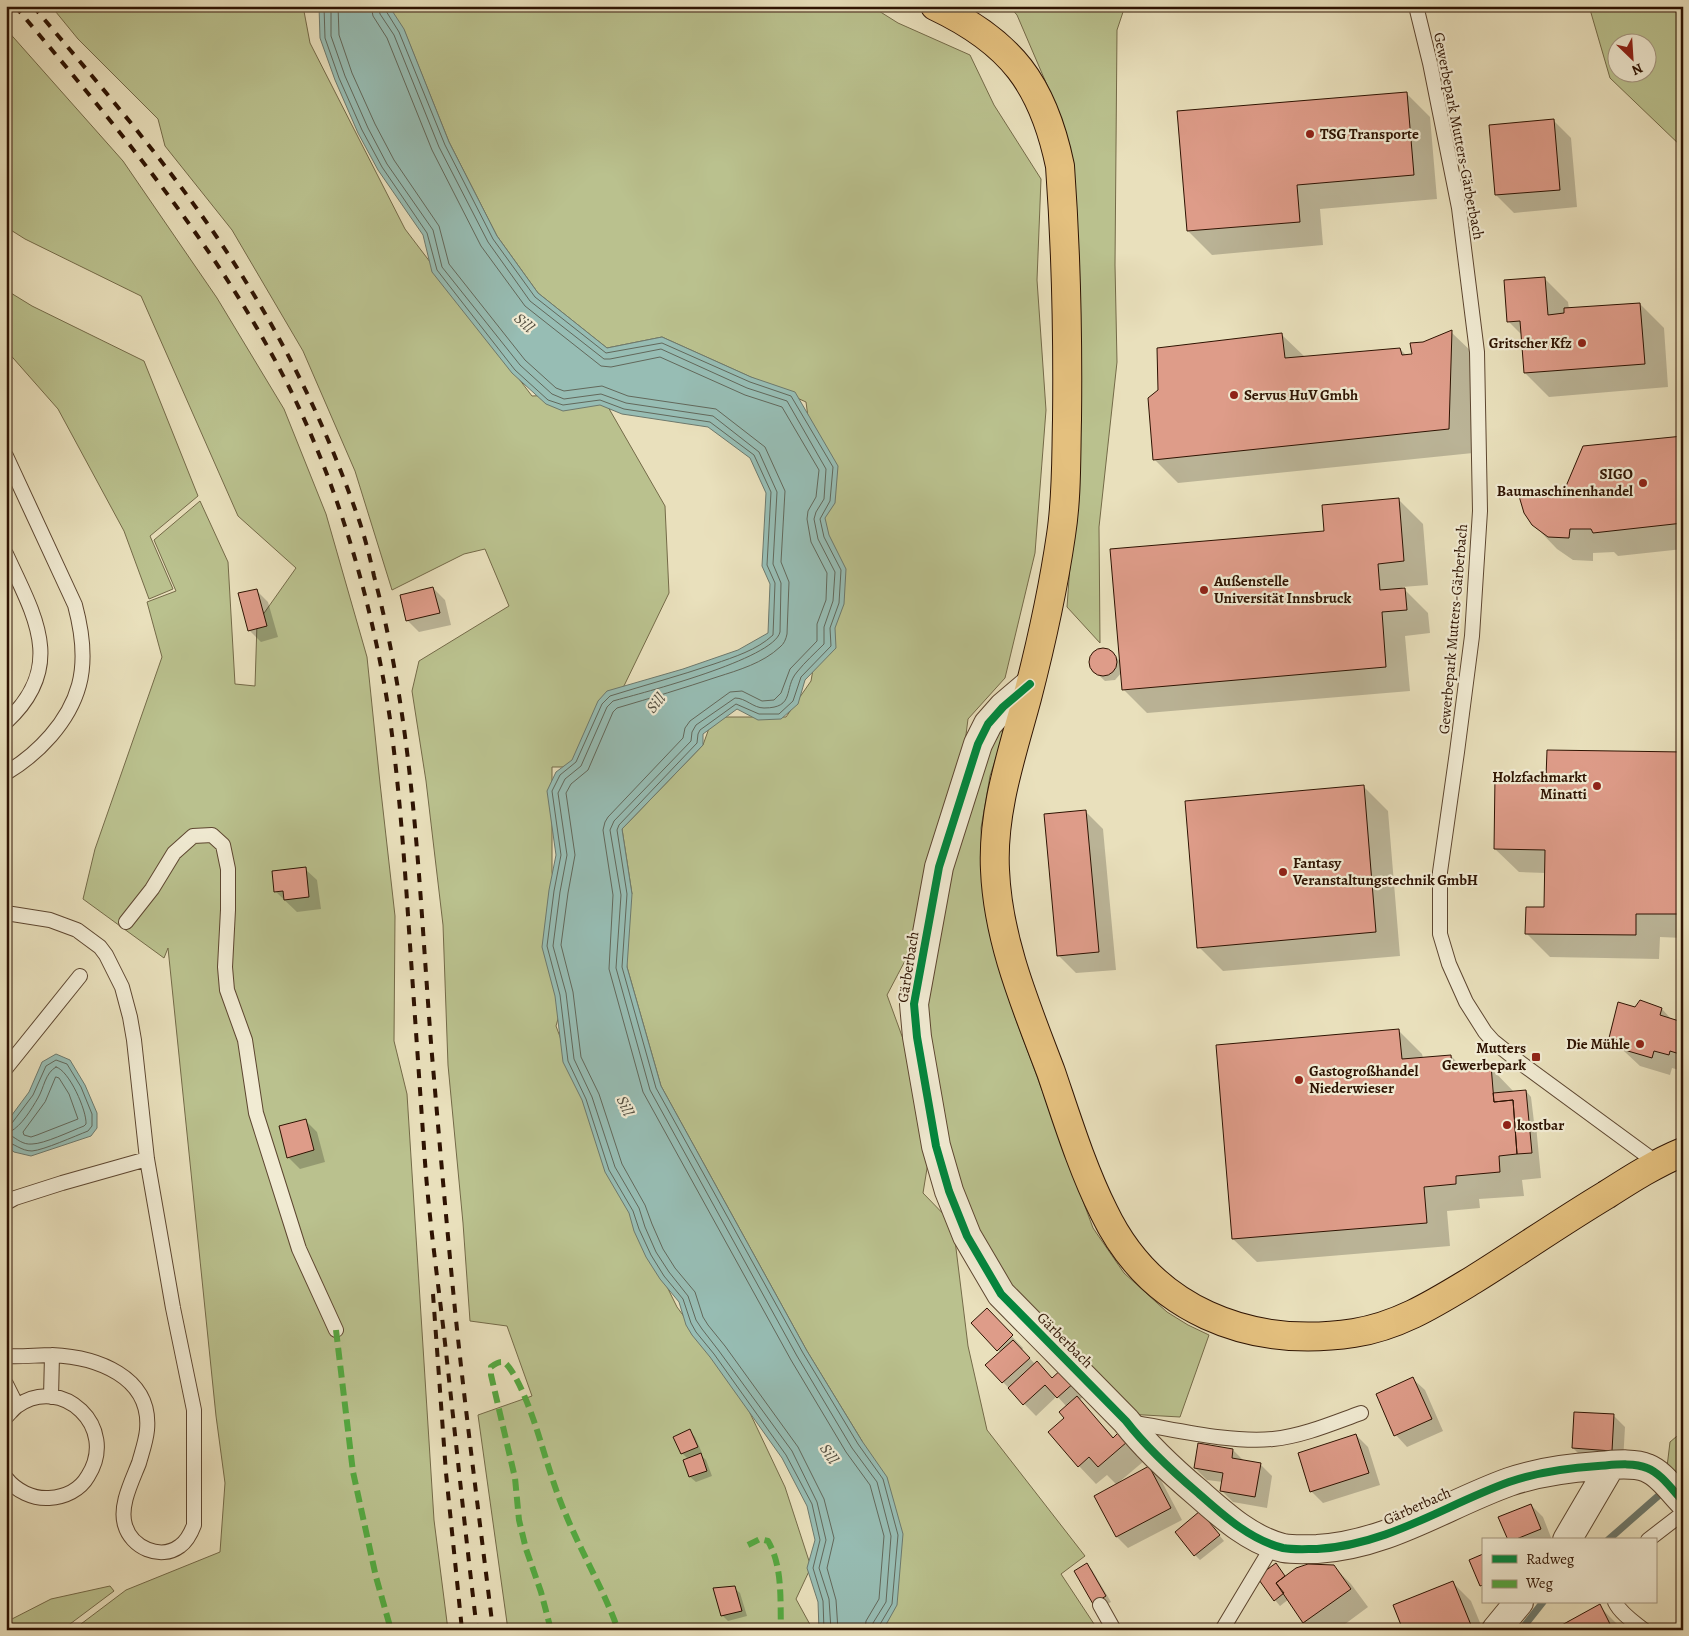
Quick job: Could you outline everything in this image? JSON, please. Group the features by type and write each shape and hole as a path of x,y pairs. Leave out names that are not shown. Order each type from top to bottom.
{"main road":[{"path":"935,6 958,17 997,44 1018,65 1042,104 1052,133 1060,166 1067,382 1066,456 1062,529 1049,604 1002,790 996,825 994,868 998,912 1010,957 1076,1141 1104,1213 1114,1230 1137,1263 1160,1286 1194,1310 1210,1318 1229,1326 1261,1332 1311,1337 1354,1333 1397,1322 1422,1311 1657,1163 1683,1152"}],"street":[{"name":"Gärberbach","path":"1030,684 993,718 978,744 939,867 914,1004 917,1037 936,1146 967,1236 1001,1294 1126,1421 1144,1444 1168,1468 1238,1526 1273,1545 1301,1549 1333,1548 1368,1541 1402,1530 1464,1501 1528,1476 1573,1467 1611,1465 1645,1467 1676,1497"},
{"path":"1567,1538 1611,1465"},
{"path":"1496,1630 1517,1604"}],"lane":[{"name":"Gewerbepark Mutters-Gärberbach","path":"1416,6 1430,62 1459,208 1477,352 1480,511 1472,636 1458,752 1440,872 1440,934 1449,964 1466,1002 1485,1032 1518,1061 1657,1163"},
{"path":"6,456 75,605 82,648 79,686 73,701 45,742 25,760 6,773"},
{"path":"6,554 34,615 42,654 36,678 30,691 24,702 6,722"},
{"path":"126,922 152,889 174,853 193,836 212,835 223,845 228,869 225,967 227,990 245,1040 256,1113 299,1249 336,1330"},
{"path":"6,913 50,920 77,930 100,947 122,987 130,1017 139,1075 147,1159 173,1308 194,1410 194,1525 191,1534 179,1547 164,1552 149,1550 135,1542 125,1527 124,1510 144,1446 147,1430 147,1416 144,1404 130,1382 107,1366 76,1357 52,1355 6,1356"},
{"path":"6,1068 80,976"},
{"path":"6,1203 15,1198 62,1182 147,1159"},
{"path":"51,1396 52,1355"},
{"path":"6,1384 17,1406"},
{"path":"6,1417 17,1406 33,1398 51,1396 66,1400 80,1409 90,1421 96,1436 98,1452 94,1467 85,1481 73,1491 58,1497 42,1498 25,1494 6,1478"},
{"path":"1126,1421 1237,1439 1274,1439 1308,1432 1361,1413"},
{"path":"1649,1538 1676,1497"},
{"path":"1222,1630 1273,1545"},
{"path":"1616,1604 1624,1614 1644,1630"},
{"path":"1100,1605 1114,1630"}],"green space":[{"path":"51,6 303,6 310,43 405,229 532,396 600,393 665,506 669,593 622,690 573,767 552,767 552,872 570,976 556,1026 610,1171 677,1307 741,1394 785,1487 811,1567 796,1599 813,1630 508,1630 478,1415 532,1396 507,1326 470,1321 448,1065 443,925 426,781 412,691 419,661 509,606 485,549 464,554 392,590 355,471 303,351 232,230 165,146 158,119 78,39"},
{"path":"371,6 871,6 898,23 970,55 994,105 1041,179 1037,280 1046,410 1035,553 1005,678 968,719 963,758 907,957 887,995 906,1047 931,1144 923,1193 953,1224 968,1346 987,1430 1085,1556 1061,1574 1098,1630 873,1630 862,1441 807,1351 661,1086 627,967 619,901 632,894 622,829 703,745 713,717 786,717 811,681 829,575 806,402 662,337 607,348 538,293 497,236 449,142 404,30"},
{"path":"1009,6 1125,6 1117,30 1115,265 1117,362 1099,527 1100,643 1067,607 1075,495 1081,363 1073,170 1062,120 1017,15"},
{"path":"1589,6 1683,6 1683,148 1614,82 1656,82 1656,32 1606,32 1606,64"},
{"path":"6,29 123,161 217,298 284,409 326,514 367,657 395,916 394,1041 407,1094 434,1520 448,1630 73,1630 126,1590 220,1552 225,1483 216,1416 168,948 164,958 83,899 95,849 162,657 147,602 176,591 154,540 200,501 228,562 235,684 255,686 257,623 296,568 238,516 141,296 25,239 6,227"},
{"path":"6,290 32,306 144,361 198,496 150,536 173,589 149,599 124,531 58,409 6,350"},
{"path":"1005,730 990,776 981,828 982,880 994,948 1015,1017 1093,1228 1124,1273 1167,1312 1209,1335 1180,1417 1127,1414 1009,1294 952,1182 921,1026 936,908 993,733"},
{"path":"1683,1431 1683,1484 1667,1467 1670,1442"},
{"path":"110,1586 114,1591 62,1630 6,1630 6,1624 10,1620 51,1599"}],"water":[{"name":"Sill","path":"319,6 389,6 404,29 449,142 497,236 538,293 607,348 662,337 751,377 795,392 838,466 835,503 825,518 829,535 846,569 844,604 835,628 836,648 805,680 798,704 781,719 758,720 737,709 703,734 703,745 622,829 632,894 627,967 661,1086 807,1351 862,1441 887,1477 903,1534 897,1605 883,1630 819,1630 818,1602 807,1568 815,1540 807,1506 782,1458 710,1357 692,1335 686,1325 679,1302 660,1279 646,1257 634,1231 629,1213 605,1172 582,1100 563,1062 555,996 542,947 549,890 556,855 547,791 556,772 572,760 598,701 607,691 683,669 738,650 768,633 770,584 762,566 766,493 750,458 708,427 622,414 600,405 563,411 546,404 512,373 432,272 423,235 378,170 358,133 335,80 320,38"},
{"path":"56,1054 70,1060 85,1085 97,1113 97,1128 91,1136 31,1156 14,1152 6,1143 6,1123 29,1092 42,1062"}],"building":[{"path":"1407,92 1414,175 1297,185 1300,222 1187,231 1177,111"},
{"path":"1554,119 1560,190 1495,195 1489,125"},
{"name":"Gritscher Kfz","path":"1545,277 1548,315 1564,313 1564,308 1640,303 1645,364 1524,373 1520,321 1507,322 1504,280"},
{"path":"1452,330 1449,429 1153,460 1148,398 1158,390 1157,348 1282,333 1285,358 1400,348 1402,355 1412,354 1410,343 1423,342"},
{"path":"1683,436 1683,523 1593,533 1591,529 1570,529 1569,538 1548,537 1532,525 1524,513 1519,496 1564,491 1583,446"},
{"path":"1399,498 1404,561 1378,564 1380,590 1405,588 1407,610 1382,612 1386,667 1122,690 1110,549 1324,531 1322,505"},
{"path":"433,587 440,613 406,621 400,595"},
{"path":"257,589 267,626 248,631 238,593"},
{"path":"1103,648 1113,652 1117,662 1113,672 1103,676 1093,672 1089,662 1093,652"},
{"path":"1547,750 1683,752 1683,914 1636,914 1636,935 1525,934 1526,907 1544,907 1545,850 1494,849 1495,777 1546,778"},
{"path":"1364,785 1376,932 1197,948 1185,801"},
{"path":"1086,810 1099,952 1057,956 1044,814"},
{"path":"306,867 309,897 284,900 283,891 274,892 272,871"},
{"path":"1640,1000 1662,1008 1660,1015 1679,1021 1678,1025 1683,1026 1683,1055 1670,1051 1669,1055 1654,1051 1652,1058 1621,1049 1623,1041 1609,1038 1618,1002 1635,1007"},
{"path":"1399,1029 1402,1059 1451,1055 1452,1068 1491,1065 1494,1102 1513,1100 1517,1154 1499,1156 1500,1172 1456,1176 1456,1184 1424,1187 1427,1223 1232,1239 1216,1045"},
{"path":"1526,1090 1532,1153 1517,1154 1513,1100 1494,1102 1493,1093"},
{"path":"306,1119 314,1150 287,1158 279,1126"},
{"path":"987,1308 1013,1335 997,1351 971,1323"},
{"path":"1013,1340 1030,1358 1002,1383 985,1365"},
{"path":"1037,1361 1052,1378 1064,1367 1076,1381 1057,1398 1045,1385 1023,1405 1008,1388"},
{"path":"1413,1377 1432,1419 1394,1436 1376,1394"},
{"path":"1077,1396 1113,1438 1119,1432 1127,1442 1098,1467 1089,1457 1078,1467 1048,1432 1064,1418 1059,1412"},
{"path":"1574,1412 1614,1414 1612,1451 1572,1448"},
{"path":"690,1429 698,1447 681,1454 673,1437"},
{"path":"1356,1434 1369,1473 1310,1492 1298,1453"},
{"path":"1198,1443 1233,1449 1232,1458 1261,1463 1255,1497 1220,1491 1223,1473 1194,1468"},
{"path":"701,1453 707,1471 689,1477 683,1460"},
{"path":"1149,1466 1171,1508 1116,1537 1094,1496"},
{"path":"1531,1504 1541,1529 1519,1538 1507,1538 1498,1517"},
{"path":"1200,1511 1220,1535 1194,1556 1175,1532"},
{"path":"1482,1554 1482,1585 1480,1586 1469,1560"},
{"path":"1087,1563 1106,1596 1093,1604 1074,1571"},
{"path":"1276,1563 1285,1576 1276,1583 1284,1593 1274,1601 1257,1577"},
{"path":"1308,1564 1334,1565 1351,1589 1303,1623 1276,1583 1296,1568"},
{"path":"1453,1581 1471,1625 1459,1630 1403,1630 1393,1605"},
{"path":"735,1586 742,1611 721,1616 713,1588"},
{"path":"1600,1604 1613,1630 1553,1630 1560,1626"}],"waterway":[{"path":"1610,1538 1665,1490"},
{"path":"1521,1630 1541,1604"}],"railway":[{"path":"15,6 90,96 163,189 198,236 261,335 289,387 324,466 364,591 383,677 394,747 404,860 427,1187 477,1630"},
{"path":"33,6 145,140 198,210 246,282 278,336 320,421 344,479 366,542 388,637 408,759 420,882 446,1219 468,1430 493,1630"},
{"path":"433,1294 446,1473 462,1630"}],"marked path":[{"path":"336,1330 353,1472 376,1577 391,1630"},
{"path":"551,1630 519,1520 515,1478 491,1375 491,1367 499,1362 505,1363 523,1392 561,1502 618,1630"},
{"path":"748,1545 760,1539 768,1541 773,1551 780,1584 781,1630"}],"cycle path":[{"path":"1030,684 1003,707 988,724 978,744 939,867 914,1004 917,1037 936,1146 949,1191 967,1236 1001,1294 1126,1421 1151,1450 1179,1476 1217,1510 1248,1533 1283,1548 1317,1549 1343,1546 1368,1540 1416,1523 1509,1482 1542,1473 1575,1468 1623,1464 1641,1466 1657,1474 1683,1501"}],"place":[{"name":"TSG Transporte","path":"1310,134"},
{"name":"Gritscher Kfz","path":"1582,343"},
{"name":"Servus HuV Gmbh","path":"1234,395"},
{"name":"SIGO Baumaschinenhandel","path":"1643,483"},
{"name":"Außenstelle Universität Innsbruck","path":"1204,590"},
{"name":"Holzfachmarkt Minatti","path":"1597,786"},
{"name":"Fantasy Veranstaltungstechnik GmbH","path":"1283,872"},
{"name":"Die Mühle","path":"1640,1044"},
{"name":"Mutters Gewerbepark","path":"1536,1057"},
{"name":"Gastogroßhandel Niederwieser","path":"1299,1080"},
{"name":"kostbar","path":"1507,1125"}]}
